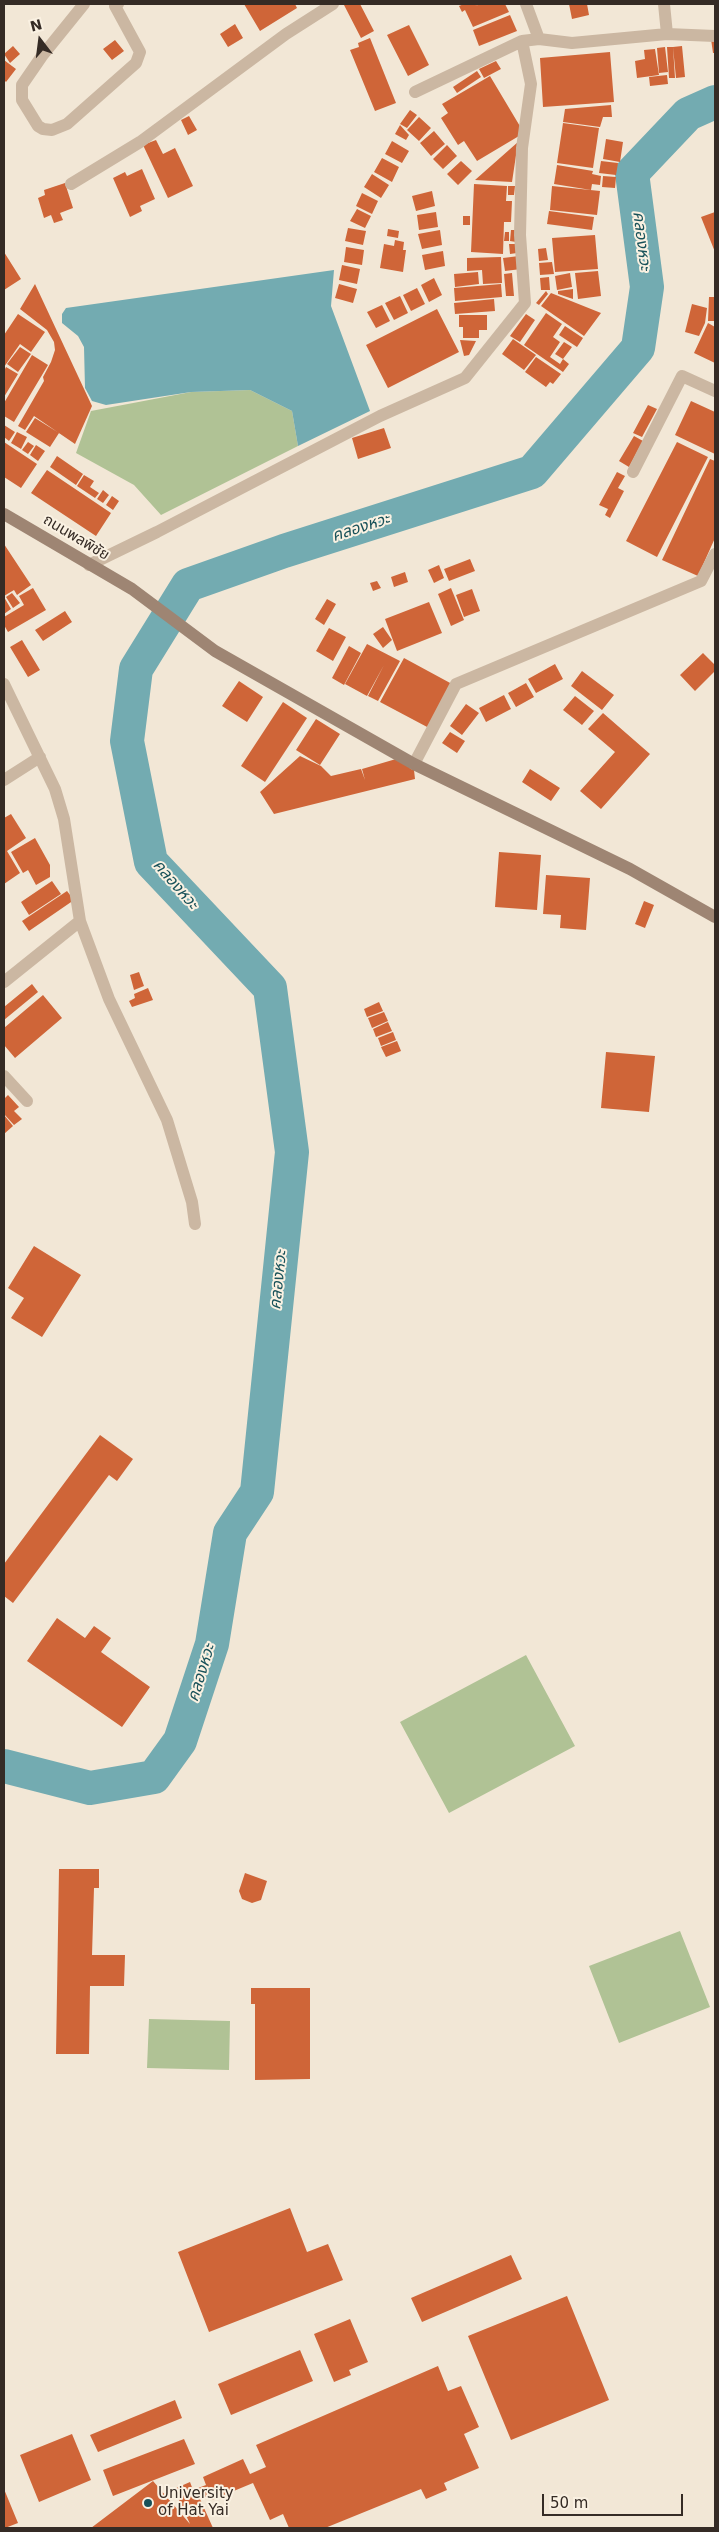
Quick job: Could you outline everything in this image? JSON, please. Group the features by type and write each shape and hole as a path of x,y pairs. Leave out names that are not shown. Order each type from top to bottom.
{"street":[{"path":"84,4 42,56 22,85 22,100 38,126 43,129 52,130 67,124 136,63 140,52 116,5"},
{"path":"70,184 140,142 286,34 333,4"},
{"path":"526,4 539,39"},
{"path":"664,4 667,34"},
{"path":"415,92 522,41 539,39 572,43 667,34 715,36"},
{"path":"89,565 157,532 380,416 465,378 525,303 520,235 522,148 531,84 522,41"},
{"path":"633,472 682,376 715,391"},
{"name":"ถนนพลพิชัย","path":"4,514 132,589 216,651 414,764 630,869 715,917"},
{"path":"414,764 456,684 701,582 715,554"},
{"path":"4,684 55,788 64,818 80,921 109,999 167,1120 192,1202 195,1224"},
{"path":"4,780 40,757"},
{"path":"4,982 80,921"},
{"path":"4,1076 27,1101"}],"green space":[{"path":"250,390 292,411 298,446 161,515 134,485 76,453 91,411 191,392"},
{"path":"526,1655 575,1746 449,1813 400,1722"},
{"path":"680,1931 710,2007 619,2043 589,1966"},
{"path":"149,2019 230,2021 229,2070 147,2068"}],"water":[{"path":"334,270 331,306 370,411 298,446 292,411 250,390 191,392 106,405 92,401 85,388 84,347 78,336 62,323 62,314 66,308"}],"building":[{"path":"244,4 295,4 297,8 260,31"},
{"path":"360,4 374,31 361,38 344,5"},
{"path":"464,4 480,4 475,6 481,4 505,4 509,12 473,27 465,10 462,12 459,6"},
{"path":"569,4 587,4 589,15 572,19"},
{"path":"510,15 517,31 479,46 473,30"},
{"path":"235,24 243,38 228,47 220,34"},
{"path":"409,25 429,65 408,76 387,35"},
{"path":"370,38 396,103 375,111 350,50 359,47 358,43"},
{"path":"715,38 715,53 713,53 711,39"},
{"path":"115,40 124,51 112,60 103,49"},
{"path":"13,46 20,54 10,63 4,54"},
{"path":"682,46 685,77 676,78 673,47"},
{"path":"665,47 668,72 659,73 657,48"},
{"path":"667,47 673,47 675,78 669,78"},
{"path":"655,49 659,75 637,78 635,61 645,59 644,50"},
{"path":"610,52 614,102 543,107 540,58"},
{"path":"4,60 16,69 6,82 4,80"},
{"path":"496,61 501,69 484,78 479,69"},
{"path":"477,71 481,77 457,93 453,87"},
{"path":"667,75 668,84 650,86 649,77"},
{"path":"490,76 524,133 477,161 464,141 458,145 441,118 448,113 442,104"},
{"path":"611,105 612,117 603,117 600,127 563,122 565,109"},
{"path":"410,110 417,115 407,128 400,124"},
{"path":"189,116 197,130 188,135 181,120"},
{"path":"419,117 431,128 419,141 407,130"},
{"path":"563,123 599,128 593,168 557,163"},
{"path":"400,125 409,135 406,140 395,134"},
{"path":"434,131 445,144 431,156 420,143"},
{"path":"606,139 623,142 620,162 603,159"},
{"path":"156,140 163,154 175,148 193,186 168,198 143,145"},
{"path":"392,141 409,151 402,163 385,154"},
{"path":"518,142 512,182 475,180"},
{"path":"447,145 457,156 443,169 433,159"},
{"path":"382,158 399,167 392,182 374,172"},
{"path":"461,161 472,171 458,185 447,174"},
{"path":"601,161 618,163 616,175 599,173"},
{"path":"557,165 593,171 592,174 601,176 600,185 592,184 591,190 554,184"},
{"path":"142,169 155,199 140,206 142,211 130,217 113,178 125,172 127,176"},
{"path":"372,174 389,185 381,198 364,187"},
{"path":"603,176 616,177 615,188 602,187"},
{"path":"65,183 73,208 60,213 63,220 54,223 51,215 44,218 38,198 45,195 44,190"},
{"path":"474,184 507,186 506,201 512,201 511,222 504,222 503,254 471,252"},
{"path":"508,186 515,186 514,195 508,195"},
{"path":"552,186 600,191 597,215 550,210"},
{"path":"432,191 435,206 416,211 412,196"},
{"path":"362,193 378,201 372,214 356,206"},
{"path":"357,209 371,216 365,228 350,221"},
{"path":"549,211 594,217 592,230 547,224"},
{"path":"436,212 438,227 419,230 417,215"},
{"path":"715,212 715,252 701,217"},
{"path":"463,216 470,216 470,225 463,225"},
{"path":"348,228 366,231 363,245 345,241"},
{"path":"388,229 399,231 398,238 387,236"},
{"path":"440,230 442,245 422,249 418,234"},
{"path":"511,230 516,230 516,242 510,241"},
{"path":"505,232 509,232 509,241 504,241"},
{"path":"595,235 598,269 555,272 552,238"},
{"path":"395,240 404,242 403,250 406,250 403,272 380,268 384,244 394,246"},
{"path":"509,244 517,244 517,253 510,254"},
{"path":"346,247 364,250 362,265 344,262"},
{"path":"546,248 548,260 539,261 538,249"},
{"path":"443,251 445,266 425,270 422,255"},
{"path":"4,252 21,279 4,290"},
{"path":"519,256 521,269 505,271 503,258"},
{"path":"501,257 502,283 483,284 482,270 467,271 467,258"},
{"path":"552,262 554,274 540,275 539,263"},
{"path":"342,265 360,269 357,284 339,280"},
{"path":"598,271 601,296 578,299 575,273"},
{"path":"478,272 479,284 455,287 454,274"},
{"path":"512,273 514,296 506,296 504,274"},
{"path":"570,273 572,287 557,290 555,276"},
{"path":"549,277 550,290 541,290 540,278"},
{"path":"434,278 442,295 429,302 421,285"},
{"path":"35,284 92,406 75,444 34,416 25,430 18,426 44,381 43,377 55,350 54,342 47,330 20,309"},
{"path":"339,284 357,289 353,303 335,298"},
{"path":"501,284 502,297 455,301 454,288"},
{"path":"417,288 425,304 411,311 403,295"},
{"path":"573,289 573,299 558,294 558,291"},
{"path":"546,291 548,294 539,305 536,303"},
{"path":"551,293 601,313 584,336 541,306"},
{"path":"400,296 408,313 394,320 385,303"},
{"path":"709,297 715,297 715,321 708,321"},
{"path":"494,299 495,311 455,314 454,303"},
{"path":"692,304 707,308 705,323 699,336 685,332"},
{"path":"382,305 390,321 376,328 367,312"},
{"path":"437,309 459,352 388,388 366,345"},
{"path":"546,313 562,324 553,337 560,342 550,357 560,364 563,359 569,364 563,372 524,345"},
{"path":"18,314 45,332 31,352 20,344 4,367 4,335"},
{"path":"526,314 535,320 520,342 510,336"},
{"path":"459,315 487,315 487,330 479,330 479,338 463,338 463,327 459,327"},
{"path":"708,323 715,327 715,363 694,353"},
{"path":"565,326 583,338 577,347 559,335"},
{"path":"513,339 536,355 524,370 502,354"},
{"path":"460,340 476,341 469,355 464,356"},
{"path":"564,342 572,347 563,359 555,354"},
{"path":"20,347 31,354 18,372 7,364"},
{"path":"32,355 48,365 14,422 4,416 4,403"},
{"path":"536,357 561,374 553,384 550,382 546,387 525,372"},
{"path":"6,367 18,374 4,397 4,371"},
{"path":"691,401 715,412 715,454 675,435"},
{"path":"648,405 657,409 642,437 633,433"},
{"path":"35,418 59,433 50,447 26,432"},
{"path":"4,425 15,432 9,441 4,437"},
{"path":"384,428 391,448 358,459 352,438"},
{"path":"17,432 27,437 21,449 11,443"},
{"path":"634,436 643,441 629,467 619,461"},
{"path":"4,442 37,464 21,488 4,477"},
{"path":"28,442 34,446 28,454 22,450"},
{"path":"677,442 708,457 657,557 626,541"},
{"path":"36,445 45,451 38,461 30,455"},
{"path":"57,456 83,474 76,485 50,467"},
{"path":"710,459 715,461 715,538 698,576 662,560"},
{"path":"47,470 111,513 96,536 31,493"},
{"path":"617,472 625,476 618,488 624,491 610,518 605,515 608,509 599,505"},
{"path":"84,475 94,481 90,487 99,493 95,498 77,486"},
{"path":"103,490 109,495 103,503 97,499"},
{"path":"112,496 119,501 113,510 106,505"},
{"path":"4,544 31,585 17,595 14,590 4,596"},
{"path":"470,559 475,571 449,581 444,569"},
{"path":"439,565 444,578 434,583 428,570"},
{"path":"405,572 408,582 394,587 391,577"},
{"path":"377,581 381,588 373,591 370,583"},
{"path":"33,588 46,610 8,632 4,625 4,617 24,605 19,596"},
{"path":"451,588 464,620 451,626 438,594"},
{"path":"472,589 480,611 464,617 456,595"},
{"path":"12,593 20,603 13,608 6,597"},
{"path":"4,597 11,609 4,614"},
{"path":"327,599 336,604 324,625 315,619"},
{"path":"429,602 442,633 397,651 385,619"},
{"path":"65,611 72,622 43,641 35,630"},
{"path":"383,627 392,640 383,648 373,634"},
{"path":"329,628 346,637 333,661 316,651"},
{"path":"22,640 40,670 28,677 10,647"},
{"path":"367,644 400,661 378,701 368,696 384,665 367,696 345,684"},
{"path":"349,646 361,653 344,685 332,678"},
{"path":"703,653 715,665 715,671 695,691 680,675"},
{"path":"404,658 452,684 429,728 380,702"},
{"path":"555,664 563,679 536,693 528,679"},
{"path":"582,671 614,695 602,710 571,686"},
{"path":"239,681 263,697 247,722 222,706"},
{"path":"526,683 534,697 516,707 508,693"},
{"path":"504,695 511,709 486,722 479,708"},
{"path":"575,696 594,711 582,725 563,710"},
{"path":"283,702 307,718 265,782 241,766"},
{"path":"466,704 479,713 462,735 450,726"},
{"path":"603,713 650,754 601,809 580,791 615,752 588,729"},
{"path":"316,719 340,734 320,765 296,750"},
{"path":"450,732 465,741 457,753 442,743"},
{"path":"300,756 321,766 331,776 361,769 365,780 362,769 396,759 414,770 415,779 274,814 260,792"},
{"path":"530,769 560,788 551,801 522,782"},
{"path":"11,814 26,838 7,851 20,873 4,884 4,818"},
{"path":"35,838 50,865 50,877 36,885 28,870 23,873 11,852"},
{"path":"499,852 541,855 537,910 495,907"},
{"path":"546,875 590,878 586,930 560,928 561,915 543,914"},
{"path":"52,881 61,894 29,915 21,902"},
{"path":"67,891 74,900 29,931 22,921"},
{"path":"644,901 654,905 645,928 635,924"},
{"path":"139,972 144,986 134,990 130,975"},
{"path":"32,984 38,992 4,1020 4,1007"},
{"path":"148,988 153,1000 132,1007 129,1001 135,998 134,994"},
{"path":"43,995 62,1018 15,1058 4,1045 4,1028"},
{"path":"379,1002 383,1011 367,1017 364,1009"},
{"path":"384,1012 388,1021 372,1028 368,1018"},
{"path":"388,1022 392,1031 376,1037 373,1029"},
{"path":"393,1032 396,1040 381,1046 378,1038"},
{"path":"397,1041 401,1051 386,1057 381,1047"},
{"path":"606,1052 655,1056 649,1112 601,1108"},
{"path":"8,1095 19,1107 14,1111 22,1119 14,1125 4,1114 4,1099"},
{"path":"4,1115 13,1126 4,1134"},
{"path":"34,1246 81,1275 42,1337 11,1318 24,1298 8,1288"},
{"path":"100,1435 133,1459 117,1481 109,1475 13,1603 4,1596 4,1564"},
{"path":"57,1618 85,1638 94,1626 111,1638 101,1652 150,1687 122,1727 27,1661"},
{"path":"59,1869 99,1869 99,1888 94,1888 92,1955 125,1955 124,1986 90,1986 89,2054 56,2054"},
{"path":"245,1873 267,1881 261,1900 252,1903 242,1899 239,1891"},
{"path":"251,1988 310,1988 310,2079 255,2080 255,2004 251,2004"},
{"path":"290,2208 307,2252 328,2244 343,2280 209,2332 178,2252"},
{"path":"511,2255 522,2279 422,2322 411,2298"},
{"path":"567,2296 609,2400 511,2440 468,2336"},
{"path":"350,2319 368,2362 349,2370 351,2375 334,2382 314,2334"},
{"path":"300,2350 313,2381 231,2415 218,2384"},
{"path":"438,2366 448,2391 461,2386 479,2427 464,2434 479,2468 444,2483 447,2490 426,2499 421,2489 325,2528 289,2528 283,2514 270,2520 253,2483 212,2500 210,2495 200,2499 213,2528 91,2528 153,2481 190,2524 174,2489 190,2482 193,2490 206,2485 203,2477 243,2459 250,2474 266,2467 256,2445"},
{"path":"175,2400 182,2418 98,2452 90,2435"},
{"path":"72,2434 91,2480 39,2502 20,2455"},
{"path":"184,2439 195,2464 113,2496 103,2470"},
{"path":"4,2489 18,2523 5,2528 4,2528"}],"waterway":[{"name":"คลองหวะ","path":"4,1766 90,1788 154,1777 180,1741 212,1644 230,1533 257,1492 292,1152 270,988 151,862 127,741 136,669 188,585 284,551 532,472 638,348 647,287 632,173 688,114 715,102"}],"place":[{"name":"University of Hat Yai","path":"148,2503"}]}
